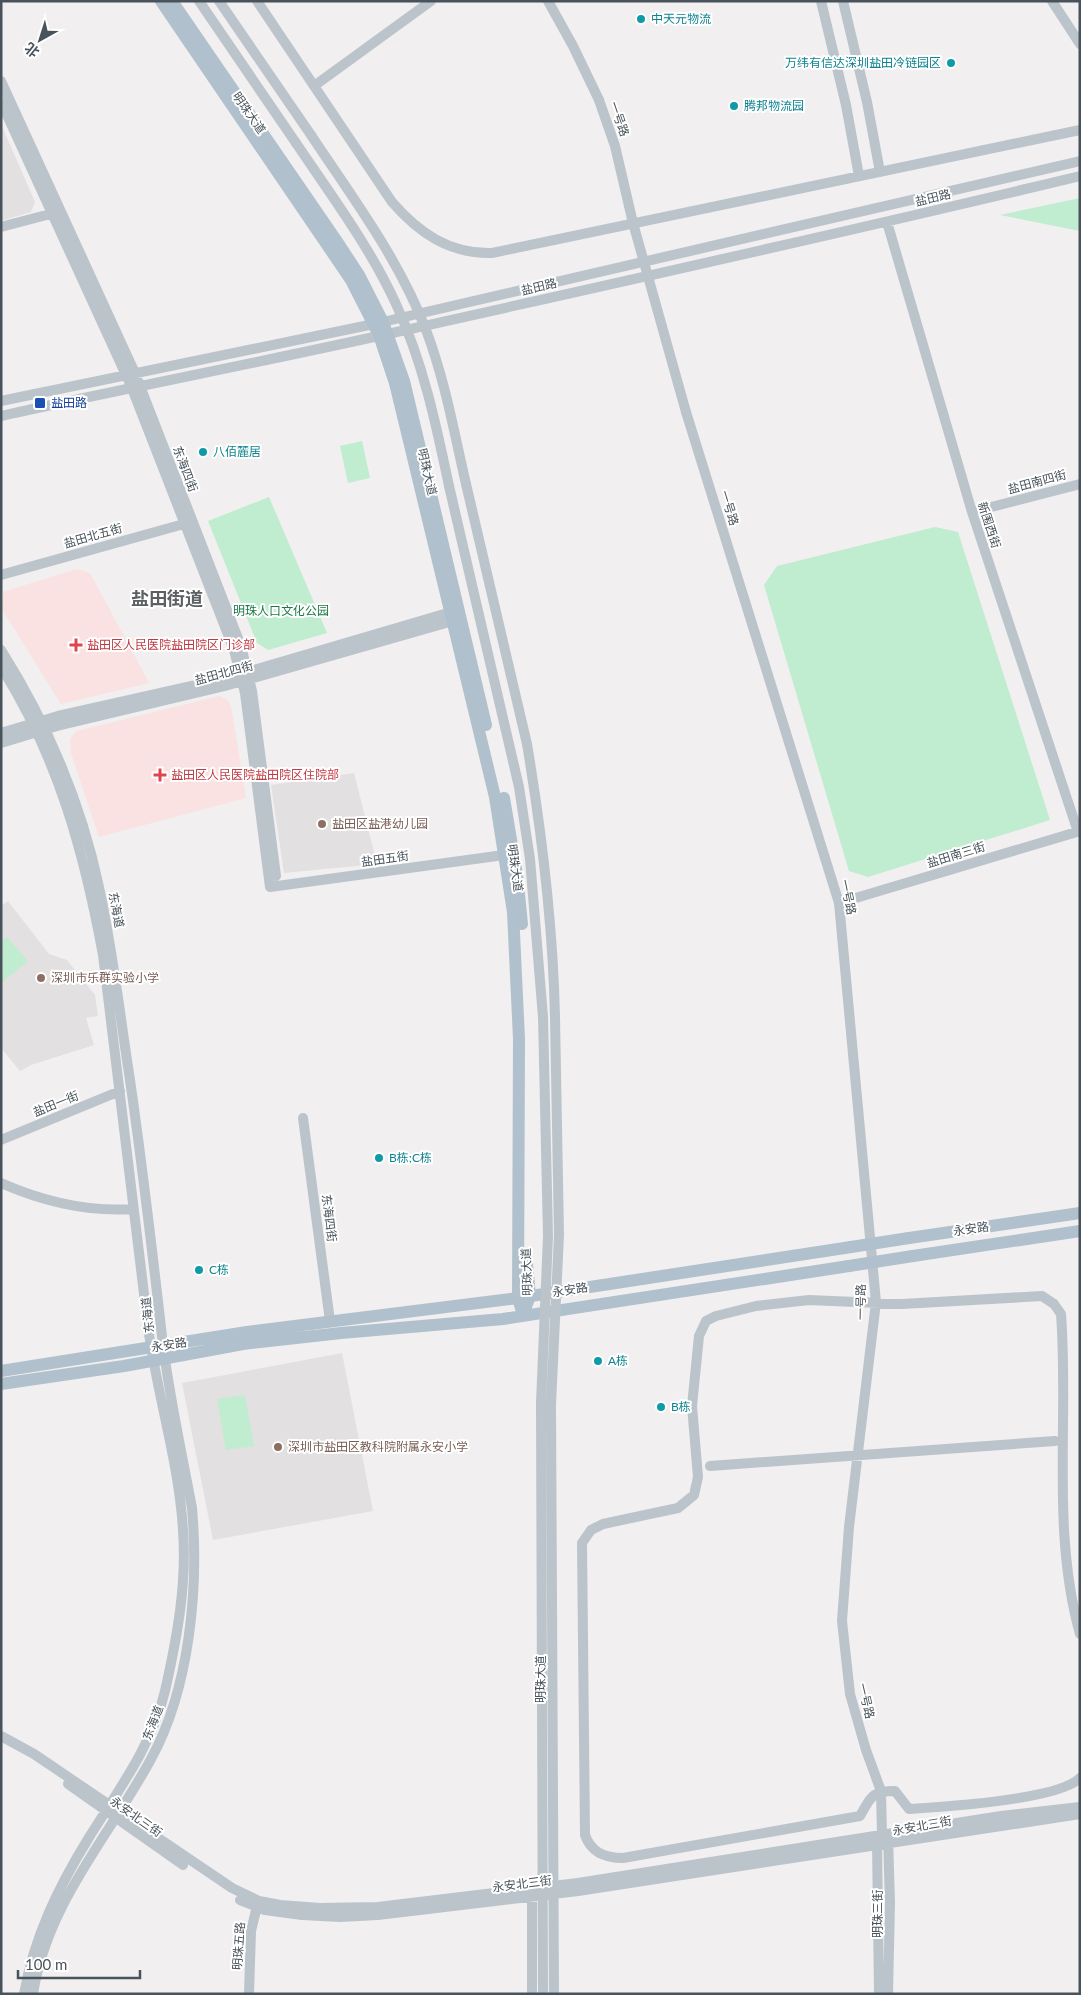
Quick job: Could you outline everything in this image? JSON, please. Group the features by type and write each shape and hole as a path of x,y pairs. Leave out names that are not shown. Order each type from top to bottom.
{"main road":[{"name":"明珠大道","path":"161,1 330,247 381,329 405,419 452,617 494,797 504,855 512,912 518,992 524,1297"},
{"name":"明珠大道","path":"172,1 359,275 414,418 503,796 517,875 526,992 526,1268 523,1315"},
{"name":"永安路","path":"1,1371 330,1321 524,1297 1080,1213"},
{"name":"永安路","path":"1,1384 160,1360 243,1344 523,1315 1080,1231"}],"street":[{"name":"明珠大道","path":"199,1 366,247 396,304 422,372 519,787 530,859 543,1017 548,1236 540,1413 543,1994"},
{"name":"明珠大道","path":"219,1 380,240 412,298 437,361 532,773 545,866 554,962 559,1235 551,1404 554,1994"},
{"path":"257,1 392,202 430,238 446,245 478,253 492,253 1080,130"},
{"path":"314,86 431,1"},
{"name":"一号路","path":"548,1 573,46 599,100 614,146 633,224 686,412 839,904 876,1302 849,1527 842,1621 850,1694 866,1750 881,1791 882,1839"},
{"path":"821,1 846,105 859,176"},
{"path":"843,1 867,102 880,172"},
{"path":"1052,1 1080,44"},
{"name":"东海四街","path":"1,81 56,213"},
{"name":"东海四街","path":"1,102 56,213 135,385 189,523 245,676 274,887"},
{"name":"盐田路","path":"1,416 381,329 1080,162"},
{"name":"盐田路","path":"1,401 130,374 381,329 887,222 1080,176"},
{"path":"1,227 56,213"},
{"name":"新围西街","path":"887,222 972,512 1079,832"},
{"name":"盐田南四街","path":"972,512 1080,484"},
{"name":"盐田北五街","path":"1,575 189,523"},
{"name":"盐田北四街","path":"1,733 39,727 245,676 452,617"},
{"name":"东海道","path":"1,650 22,681 69,810 88,878 102,955 134,1209 160,1360 183,1529 183,1589 178,1630 157,1717 112,1811 56,1918 40,1962 34,1994"},
{"name":"东海道","path":"1,667 39,727 77,807 93,860 107,924 139,1141 157,1346"},
{"name":"盐田北四街","path":"1,744 39,727"},
{"name":"盐田南三街","path":"839,904 1079,832"},
{"name":"盐田五街","path":"274,887 504,855"},
{"name":"盐田一街","path":"1,1140 120,1091"},
{"name":"东海四街","path":"303,1118 330,1321"},
{"path":"1,1183 36,1196 88,1207 114,1210 134,1209"},
{"path":"1080,1634 1072,1608 1064,1541 1062,1314 1054,1304 1042,1296 902,1304 809,1300 756,1306 716,1316 706,1321 699,1336 692,1406 698,1477 694,1494 678,1508 604,1524 586,1535 582,1543 585,1835 588,1844 595,1851 613,1858 623,1858 860,1816 873,1794 881,1791 895,1791 909,1809 972,1806 1065,1788 1080,1778"},
{"path":"710,1466 1055,1441"},
{"name":"永安北三街","path":"1,1736 14,1743 31,1759 257,1904 302,1907 360,1908 532,1891 558,1893 882,1839 1001,1816 1080,1807"},
{"name":"东海道","path":"24,1994 34,1950 44,1921 72,1866 112,1811"},
{"name":"永安北三街","path":"532,1891 549,1885 578,1883 882,1839 1080,1814"},
{"name":"明珠三街","path":"879,1994 882,1839"},
{"name":"明珠三街","path":"882,1839 888,1994"},
{"path":"549,1885 558,1893 558,1994"},
{"path":"532,1891 532,1994"},
{"name":"明珠五路","path":"249,1994 251,1931 257,1904"}],"shaded area":[{"path":"1,124 35,202 31,212 1,221"},
{"name":"盐田区人民医院盐田院区门诊部","path":"77,569 90,573 149,683 61,704 2,609 3,592"},
{"name":"盐田区人民医院盐田院区住院部","path":"219,696 227,700 231,706 246,798 99,837 71,753 70,739 77,731"},
{"name":"盐田区盐港幼儿园","path":"354,773 377,864 284,873 271,785"},
{"name":"深圳市乐群实验小学","path":"8,901 49,954 67,960 95,995 98,1016 86,1018 94,1045 31,1065 20,1071 1,1048 1,906"},
{"name":"深圳市盐田区教科院附属永安小学","path":"342,1353 373,1511 213,1540 182,1383"}],"green space":[{"path":"1080,198 1080,231 1000,215"},
{"path":"362,441 370,478 348,483 340,446"},
{"name":"明珠人口文化公园","path":"269,497 327,633 268,650 257,643 208,521"},
{"path":"935,527 958,532 1050,820 868,877 849,871 764,585 777,566"},
{"path":"7,937 28,961 1,983 1,941"},
{"path":"245,1395 254,1446 226,1450 217,1399"}],"place":[{"name":"中天元物流","path":"641,19"},
{"name":"万纬有信达深圳盐田冷链园区","path":"951,63"},
{"name":"腾邦物流园","path":"734,106"},
{"name":"盐田路","path":"40,403"},
{"name":"八佰麓居","path":"203,452"},
{"name":"盐田区人民医院盐田院区门诊部","path":"76,645"},
{"name":"盐田区人民医院盐田院区住院部","path":"160,775"},
{"name":"盐田区盐港幼儿园","path":"322,824"},
{"name":"深圳市乐群实验小学","path":"41,978"},
{"name":"B栋;C栋","path":"379,1158"},
{"name":"C栋","path":"199,1270"},
{"name":"A栋","path":"598,1361"},
{"name":"B栋","path":"661,1407"},
{"name":"深圳市盐田区教科院附属永安小学","path":"278,1447"}],"district":[{"name":"盐田街道","path":"167,599"}]}
